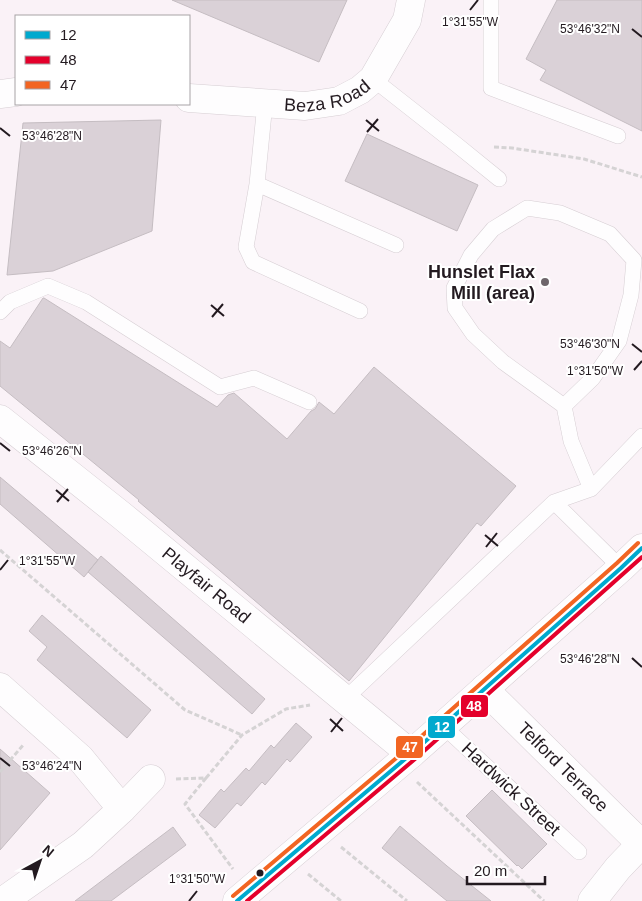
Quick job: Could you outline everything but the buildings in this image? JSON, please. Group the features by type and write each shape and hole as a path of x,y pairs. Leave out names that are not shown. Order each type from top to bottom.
{"street":[{"name":"Beza Road","path":"190,98 305,106 339,102 360,90 373,79 407,20 411,0"},
{"path":"0,94 15,92"},
{"name":"Playfair Road","path":"0,419 345,699 405,759"},
{"path":"243,896 405,759 642,548"},
{"path":"0,687 80,758 122,809"},
{"name":"Telford Terrace","path":"484,689 641,844"},
{"path":"3,901 83,845 151,779"},
{"path":"592,901 618,868 641,844"}],"lane":[{"path":"491,0 492,88 618,136"},
{"path":"373,79 499,180"},
{"path":"265,103 257,184 246,247 253,262 360,311"},
{"path":"257,184 396,245"},
{"path":"564,406 593,378 619,341 631,295 634,260 610,234 560,213 527,208 493,229 471,255 454,288 455,308 473,334 503,362 564,406 571,441 591,489"},
{"path":"0,312 10,302 48,286 86,302 220,387 254,378 309,402"},
{"path":"345,699 554,502 591,489 642,436"},
{"path":"554,502 621,568"},
{"name":"Hardwick Street","path":"442,725 579,852"}],"path":[{"path":"457,145 512,148 584,159 642,177"},
{"path":"0,550 185,710 242,735"},
{"path":"243,896 185,804 242,735 286,709 345,699"},
{"path":"0,772 41,724"},
{"path":"405,759 544,901"},
{"path":"151,779 206,778"},
{"path":"321,830 407,901"},
{"path":"288,858 341,901"}],"transit line":[{"name":"47","path":"233,896 407,749 638,543"},
{"name":"12","path":"237,901 411,754 642,548"},
{"name":"48","path":"247,901 415,759 642,557"}],"place":[{"name":"Hunslet Flax Mill (area)","path":"545,282"}]}
